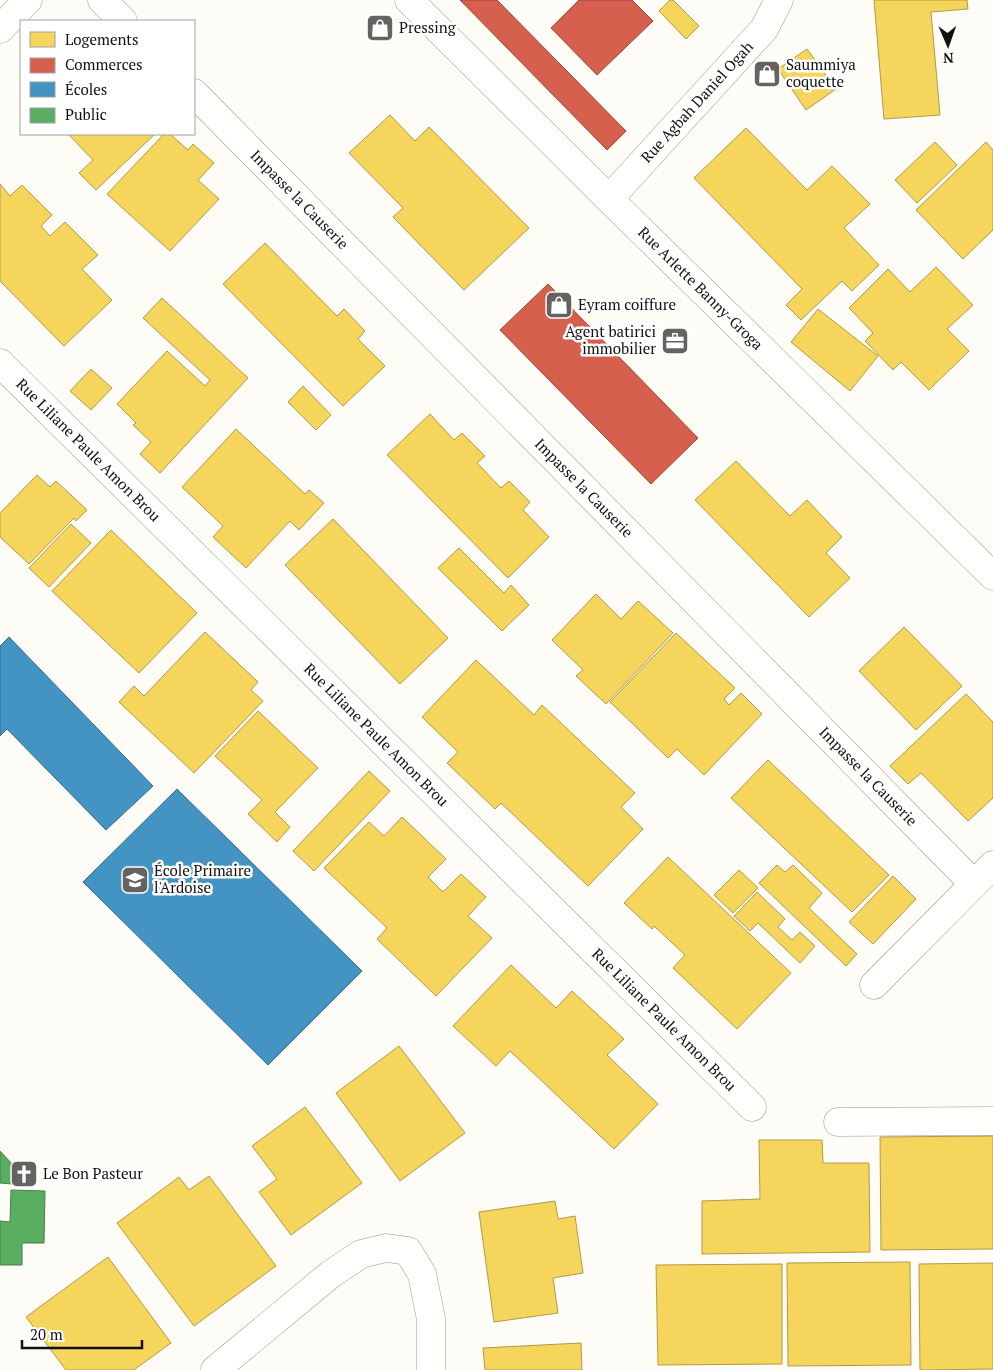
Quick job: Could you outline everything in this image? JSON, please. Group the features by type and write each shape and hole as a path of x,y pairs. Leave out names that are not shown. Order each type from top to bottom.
{"street":[{"path":"0,29 28,0"},
{"path":"102,0 122,20"},
{"name":"Rue Arlette Banny-Groga","path":"409,0 993,576"},
{"name":"Rue Agbah Daniel Ogah","path":"609,199 764,30 779,0"},
{"name":"Impasse la Causerie","path":"195,94 984,875"},
{"name":"Rue Liliane Paule Amon Brou","path":"0,362 752,1107"},
{"path":"874,984 984,875"},
{"path":"838,1122 993,1121"},
{"path":"214,1370 331,1274 361,1254 386,1248 408,1252 422,1274 430,1319 431,1370"}],"building: Logements":[{"path":"670,0 673,0 699,26 686,39 659,11"},
{"path":"874,0 967,0 968,9 931,12 940,115 884,119"},
{"path":"807,49 836,89 806,110 778,69"},
{"path":"390,115 415,141 429,127 529,228 464,290 393,217 403,208 349,153"},
{"path":"746,128 807,190 832,166 870,204 844,228 879,265 852,291 842,281 801,320 786,305 802,289 694,178"},
{"path":"69,135 154,135 96,190 79,173 93,160"},
{"path":"163,135 171,135 188,150 193,144 214,163 198,180 219,199 170,251 107,194"},
{"path":"935,142 957,165 917,203 895,180"},
{"path":"986,142 993,150 993,230 963,259 916,210"},
{"path":"0,184 10,196 22,185 52,215 41,226 50,236 65,222 98,255 82,269 112,300 64,346 0,281"},
{"path":"265,243 337,316 344,309 365,331 358,339 385,366 343,406 223,284"},
{"path":"936,267 973,305 947,329 969,351 929,390 901,362 893,370 865,341 873,333 849,308 888,269 910,292"},
{"path":"162,298 248,378 160,473 140,454 151,442 133,425 136,423 117,404 167,351 205,386 210,380 143,318"},
{"path":"818,309 878,356 850,391 791,342"},
{"path":"91,369 112,388 91,410 70,391"},
{"path":"303,386 331,415 316,430 288,402"},
{"path":"430,414 454,440 462,433 485,456 477,463 501,488 509,481 530,502 523,510 549,537 508,578 387,455"},
{"path":"236,429 305,494 309,490 324,503 299,530 290,521 246,568 213,537 223,526 182,487"},
{"path":"736,461 790,516 807,500 842,537 826,553 850,578 809,617 695,500"},
{"path":"37,475 50,487 56,481 87,510 76,521 74,518 29,564 0,537 0,513"},
{"path":"333,519 448,638 400,684 285,565"},
{"path":"71,524 91,543 49,587 29,568"},
{"path":"111,530 197,613 139,673 52,591"},
{"path":"459,548 504,593 511,585 529,605 502,631 438,568"},
{"path":"596,594 621,619 638,601 673,633 606,704 576,676 583,670 552,640"},
{"path":"904,627 962,686 916,730 859,671"},
{"path":"205,632 258,682 251,690 263,701 194,773 119,702 134,686 144,696"},
{"path":"676,633 735,688 724,699 729,705 741,693 762,714 704,775 677,749 668,758 610,702"},
{"path":"476,660 534,715 542,705 635,793 621,807 643,829 588,886 501,803 495,809 447,763 458,752 422,717"},
{"path":"966,694 993,722 993,798 968,821 921,773 908,784 890,766"},
{"path":"258,711 318,768 275,812 290,827 277,842 248,814 262,800 215,756"},
{"path":"768,760 889,875 852,912 731,798"},
{"path":"369,771 390,791 314,871 293,851"},
{"path":"402,817 446,859 428,877 443,892 461,874 486,897 468,916 492,938 436,996 377,939 387,928 324,868 369,822 384,836"},
{"path":"668,857 791,973 737,1029 673,968 685,955 654,926 652,929 624,903"},
{"path":"777,865 785,872 793,865 822,893 809,908 857,954 846,966 759,883"},
{"path":"739,870 758,888 733,913 714,895"},
{"path":"893,876 916,899 873,944 849,922"},
{"path":"757,892 785,919 778,927 792,940 800,932 815,946 800,963 758,923 750,931 734,916"},
{"path":"511,965 556,1008 572,991 624,1039 607,1055 658,1104 614,1149 510,1051 496,1066 453,1026"},
{"path":"399,1046 465,1133 400,1181 336,1093"},
{"path":"305,1107 362,1183 291,1235 259,1192 277,1179 252,1146"},
{"path":"993,1136 993,1249 881,1250 880,1137"},
{"path":"759,1140 822,1140 823,1163 869,1163 870,1252 702,1254 702,1201 760,1199"},
{"path":"209,1176 276,1266 194,1326 117,1223 179,1177 189,1190"},
{"path":"555,1201 558,1219 575,1216 583,1273 553,1278 558,1313 494,1322 479,1212"},
{"path":"108,1257 171,1343 134,1370 66,1370 26,1317"},
{"path":"910,1262 911,1365 788,1366 787,1263"},
{"path":"993,1263 993,1369 920,1370 919,1264"},
{"path":"782,1264 782,1364 658,1365 656,1265"},
{"path":"581,1343 582,1370 485,1370 483,1348"}],"building: Commerces":[{"path":"460,0 497,0 626,131 607,150"},
{"path":"579,0 632,0 653,21 597,75 551,28"},
{"path":"548,284 698,438 651,484 500,330"}],"building: Écoles":[{"path":"9,637 153,786 106,830 7,729 0,736 0,646"},
{"path":"177,789 362,971 268,1065 83,882"}],"building: Public":[{"path":"0,1151 14,1166 12,1184 0,1183"},
{"path":"11,1190 45,1191 44,1243 22,1243 22,1265 0,1265 0,1221 10,1222"}],"place":[{"name":"Pressing","path":"380,28"},
{"name":"Saummiya coquette","path":"767,74"},
{"name":"Eyram coiffure","path":"559,305"},
{"name":"Agent batirici immobilier","path":"675,341"},
{"name":"École Primaire l'Ardoise","path":"135,880"},
{"name":"Le Bon Pasteur","path":"24,1174"}]}
